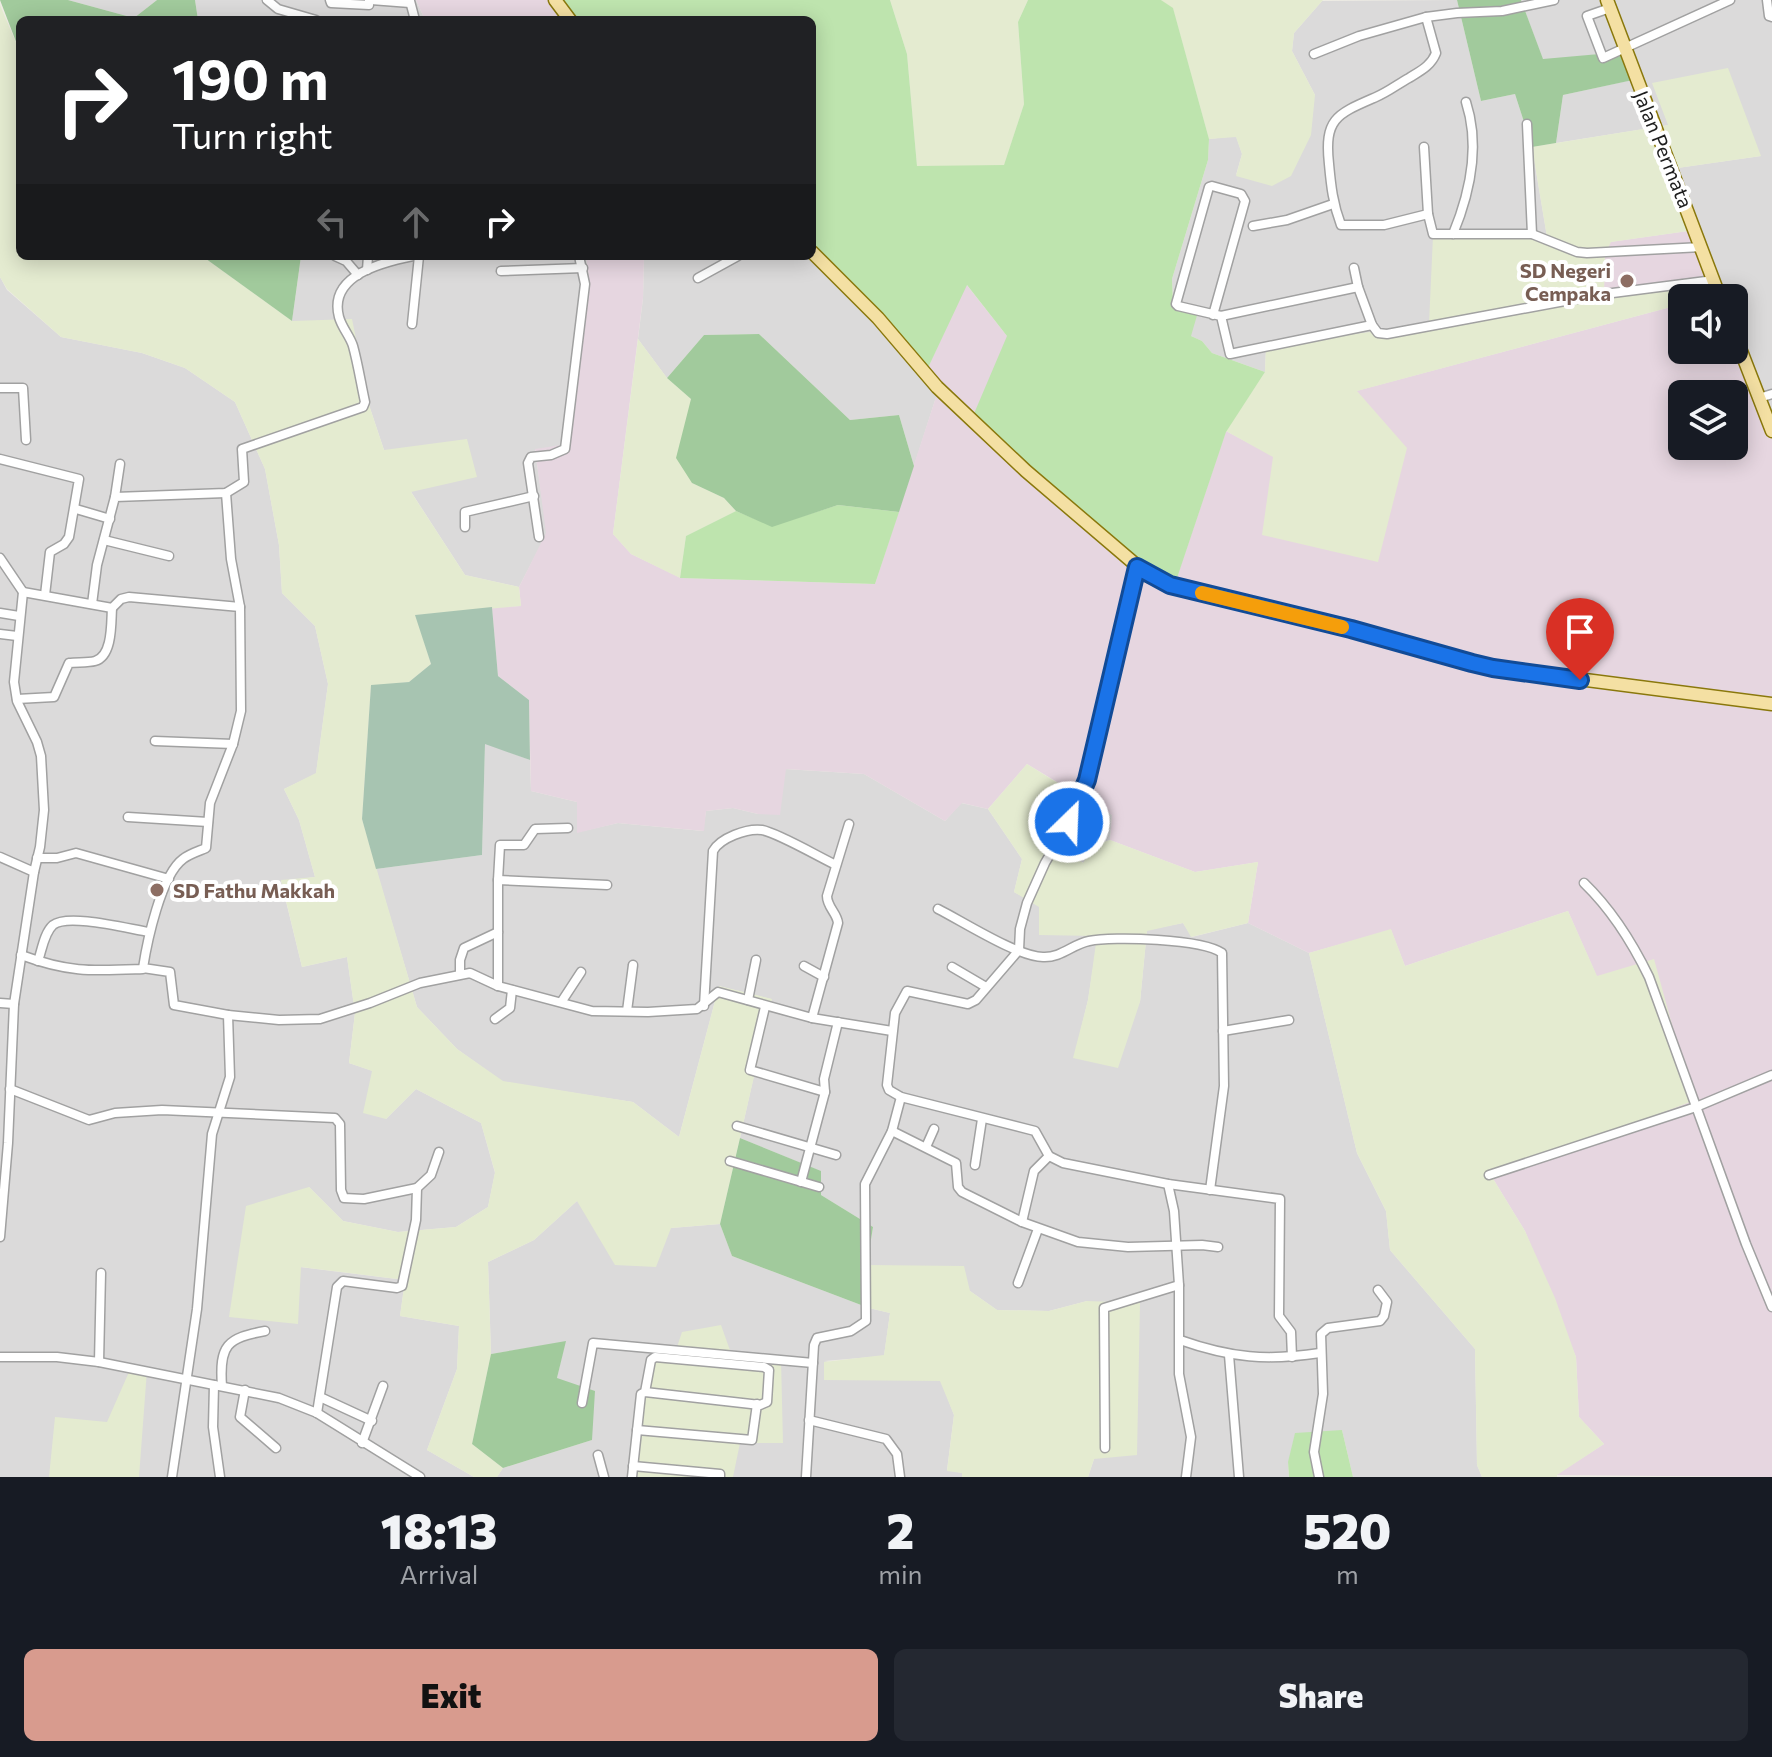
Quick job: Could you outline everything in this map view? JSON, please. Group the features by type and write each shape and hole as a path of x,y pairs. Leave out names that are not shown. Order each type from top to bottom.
{"main road":[{"name":"Jalan Permata","path":"1608,4 1715,284"},
{"path":"816,256 878,318 937,387 1026,471 1137,567 1170,585 1351,629 1493,668 1772,704"},
{"path":"1748,361 1766,396 1772,431"}],"street":[{"path":"267,0 278,9 302,16"},
{"path":"330,0 331,3 369,5 370,0 410,2"},
{"path":"1314,54 1359,36 1426,17 1502,11 1554,0"},
{"path":"1608,4 1587,16 1600,57 1612,55 1730,0"},
{"path":"1767,0 1769,16 1772,17"},
{"path":"1426,17 1436,53 1425,68 1338,115 1327,136 1333,204 1341,225 1384,225 1428,214"},
{"path":"1453,234 1473,159 1472,127 1466,102"},
{"path":"1527,124 1532,234"},
{"path":"1424,147 1428,214 1433,234 1532,234 1582,253 1702,247"},
{"path":"1358,287 1217,316 1176,304 1209,187 1212,186 1241,194 1245,201 1217,316 1231,354 1372,325"},
{"path":"1253,226 1287,220 1333,204"},
{"path":"344,260 363,272"},
{"path":"363,272 367,260"},
{"path":"115,497 226,493 244,482 242,449 365,406 352,343 338,312 339,301 345,286 363,272 392,260"},
{"path":"412,324 419,260"},
{"path":"539,537 529,459 561,452 566,444 585,284 580,260"},
{"path":"698,278 731,260"},
{"path":"501,271 583,268"},
{"path":"1354,268 1372,325 1378,333 1387,334 1597,295 1714,280"},
{"path":"0,388 23,388 26,440"},
{"path":"0,459 76,476 80,482 69,537 50,552 45,595"},
{"path":"92,604 97,565 110,519 120,464"},
{"path":"143,969 149,932 169,879 182,859 206,848 215,787 233,744 241,711 240,607 231,559 226,493"},
{"path":"465,527 465,512 534,496"},
{"path":"76,509 110,519"},
{"path":"104,540 169,556"},
{"path":"0,558 23,592 14,682 17,699 41,756 43,822 14,1004 0,1237"},
{"path":"1137,567 1087,780 1027,903 1020,929 1019,950 976,1000 968,1004 907,991 895,1013 887,1085 889,1090 901,1097 1035,1131 1049,1156 1063,1163 1168,1184 1280,1199 1279,1316 1291,1332 1292,1357"},
{"path":"23,592 112,608"},
{"path":"17,699 54,697 69,663 95,661 101,657 110,640 112,608 121,599 129,597 240,607"},
{"path":"0,613 19,616"},
{"path":"0,634 17,636"},
{"path":"155,741 233,744"},
{"path":"128,817 208,822"},
{"path":"812,1018 838,923 827,900 849,824"},
{"path":"498,986 500,845 526,844 535,829 568,828"},
{"path":"704,1006 713,851 716,846 739,834 761,830 836,865"},
{"path":"37,858 57,858 76,853 169,879"},
{"path":"0,857 34,872"},
{"path":"498,880 607,885"},
{"path":"1584,883 1609,909 1641,961 1661,1005 1772,1307"},
{"path":"938,909 1032,955 1052,956 1087,941 1116,939 1212,947 1222,953 1224,1086 1210,1190"},
{"path":"38,961 49,931 60,921 149,932"},
{"path":"460,974 464,948 498,932"},
{"path":"21,955 79,971 143,969 170,972 174,1005 279,1020 320,1019 420,983 460,974 476,974 498,986 584,1009 689,1010 704,1006 718,992 812,1018 892,1031"},
{"path":"748,1000 756,960"},
{"path":"627,1011 633,965"},
{"path":"804,966 824,977"},
{"path":"952,967 986,987"},
{"path":"562,1001 581,972"},
{"path":"495,1019 510,1008 512,990"},
{"path":"0,1003 14,1004"},
{"path":"765,1007 750,1070 825,1092"},
{"path":"172,1477 197,1309 212,1134 230,1077 228,1015"},
{"path":"1223,1031 1289,1020"},
{"path":"801,1182 825,1092 824,1079 838,1022"},
{"path":"1489,1175 1696,1107 1772,1075"},
{"path":"10,1089 89,1120 120,1112 217,1112 335,1118 340,1124 341,1190 344,1198 364,1199 417,1188 431,1175 439,1152"},
{"path":"806,1477 814,1345 817,1338 851,1331 866,1321 865,1184 892,1131 901,1097"},
{"path":"975,1165 982,1119"},
{"path":"737,1126 836,1155"},
{"path":"926,1147 934,1129"},
{"path":"892,1131 957,1164 960,1191 1038,1229 1078,1242 1101,1245 1218,1247"},
{"path":"1022,1222 1034,1171 1049,1156"},
{"path":"730,1161 819,1187"},
{"path":"1168,1184 1172,1197 1179,1285 1181,1394 1191,1437 1186,1477"},
{"path":"317,1413 337,1287 343,1281 397,1288 402,1286 416,1220 417,1188"},
{"path":"1018,1283 1038,1229"},
{"path":"99,1362 101,1273"},
{"path":"1105,1448 1104,1308 1179,1285"},
{"path":"1319,1477 1314,1452 1323,1394 1321,1334 1328,1328 1373,1323 1384,1316 1387,1302 1378,1290"},
{"path":"220,1477 213,1427 228,1344 239,1336 265,1331"},
{"path":"1180,1340 1229,1355 1292,1357 1320,1353"},
{"path":"582,1403 593,1343 813,1363"},
{"path":"1229,1355 1239,1477"},
{"path":"0,1357 57,1357 99,1362 279,1398 317,1413 413,1475"},
{"path":"632,1477 641,1394 645,1392 651,1360 655,1357 764,1367 769,1370 767,1402 757,1404 645,1392"},
{"path":"362,1443 383,1386"},
{"path":"245,1390 240,1417 276,1448"},
{"path":"320,1397 372,1421"},
{"path":"637,1430 752,1440 757,1404"},
{"path":"809,1420 886,1439 897,1454 900,1477"},
{"path":"598,1455 604,1477"},
{"path":"633,1466 720,1474 720,1477"}],"shaded area":[{"path":"68,0 157,0 137,16"},
{"path":"195,0 416,0 423,16 197,16"},
{"path":"416,0 553,0 565,16 423,16"},
{"path":"1457,0 1481,101 1515,94 1532,147 1548,243 1430,324 1266,347 1265,372 1212,353 1202,341 1191,336 1173,304 1172,279 1208,160 1209,139 1236,136 1242,154 1236,175 1315,95 1292,51 1294,33 1322,1"},
{"path":"1521,0 1772,0 1772,424 1748,364 1748,284 1715,284 1670,169 1761,156 1669,125 1556,143 1563,95 1632,80 1622,52 1543,60"},
{"path":"1695,230 1716,284 1699,284 1698,279 1604,291 1605,254 1610,242"},
{"path":"300,260 587,260 589,277 568,445 535,450 547,533 519,587 465,575 384,450 370,408 292,321"},
{"path":"587,260 644,260 643,298 613,534 631,554 681,578 875,584 937,394 927,370 966,284 1007,336 1172,592 1226,431 1273,456 1356,391 1668,308 1668,364 1748,364 1772,424 1772,1477 1556,1475 1604,1444 1579,1417 1576,1357 1525,1231 1492,1177 1597,977 1568,911 1405,966 1391,930 1309,953 1248,923 1258,862 1195,872 1110,840 1112,815 1027,764 988,809 962,803 945,821 864,774 786,769 780,815 733,808 706,811 704,831 618,823 577,833 577,802 531,791 529,700 498,676 492,607 521,606 519,587 546,533 535,449 568,444 589,277"},
{"path":"644,260 816,260 927,370 937,394 914,466 899,415 850,420 759,334 704,335 667,378 638,339"},
{"path":"0,277 7,290 61,337 142,353 185,368 235,402 265,469 279,545 282,593 315,626 328,684 316,774 284,789 299,820 315,877 281,881 302,967 347,957 355,1013 349,1063 373,1071 386,1119 416,1089 481,1123 495,1173 488,1207 456,1227 398,1232 343,1221 309,1187 300,1267 405,1280 400,1316 459,1326 457,1369 427,1450 474,1477 0,1477"},
{"path":"485,743 530,760 531,791 577,802 578,832 618,823 703,831 706,811 733,808 758,814 785,769 864,774 945,821 961,803 988,809 1022,859 1014,892 1098,936 1088,1000 1074,1058 1140,1002 1147,930 1183,923 1192,937 1248,923 1309,953 1357,1153 1386,1211 1390,1250 1475,1349 1477,1465 1482,1477 1353,1477 1342,1430 1288,1462 1289,1477 1088,1477 1094,1459 1087,1301 1049,1311 997,1310 970,1291 867,1265 873,1227 821,1195 820,1171 740,1138 771,999 719,986 679,1137 633,1102 503,1082 457,1049 417,1007 376,869 482,855"},
{"path":"1077,795 1112,815 1110,840 1095,845 1084,863 1057,848"},
{"path":"578,1200 671,1228 720,1224 732,1256 869,1308 890,1313 884,1356 824,1361 941,1381 954,1415 947,1470 962,1473 962,1477 497,1477 503,1468 592,1440 557,1378 565,1342 491,1354 488,1262 534,1240"}],"green space":[{"path":"0,0 68,0 127,16 16,16 16,42"},
{"path":"157,0 195,0 197,16 137,16"},
{"path":"553,0 890,0 907,54 917,166 1004,165 1024,104 1018,22 1028,0 1161,0 1173,8 1209,139 1208,160 1172,279 1173,304 1198,312 1191,336 1202,341 1212,353 1265,372 1226,432 1172,593 1137,574 970,423 1007,336 967,285 927,370 816,258 816,16 565,16"},
{"path":"890,0 1028,0 1018,22 1024,104 1004,166 917,166 907,54"},
{"path":"1161,0 1323,0 1294,33 1292,51 1315,95 1311,135 1291,176 1272,186 1236,176 1242,154 1236,137 1209,139 1173,9"},
{"path":"1457,0 1521,0 1543,59 1622,52 1633,80 1563,95 1556,143 1532,147 1515,94 1481,101"},
{"path":"0,5 16,43 16,260 208,260 292,321 352,319 370,408 384,450 467,439 477,477 411,492 465,575 519,587 521,606 416,615 431,664 409,682 371,686 362,819 417,1007 457,1049 503,1081 633,1102 679,1137 719,986 772,999 720,1224 671,1228 656,1267 615,1265 577,1201 534,1240 488,1262 491,1354 472,1444 503,1468 497,1477 474,1477 427,1450 457,1369 459,1326 400,1316 405,1280 301,1267 298,1324 229,1317 246,1206 309,1187 343,1221 398,1232 456,1227 488,1207 495,1172 481,1123 416,1089 386,1119 363,1113 372,1071 349,1063 355,1013 347,957 302,967 281,880 315,877 299,820 284,789 316,773 328,684 315,626 282,593 279,545 265,469 235,402 185,368 142,353 61,337 7,289 0,277"},
{"path":"1728,68 1761,156 1671,169 1695,230 1611,242 1605,254 1604,291 1698,279 1699,284 1668,284 1668,308 1357,391 1407,448 1378,562 1262,535 1273,457 1226,431 1265,372 1266,346 1429,324 1433,236 1492,231 1548,243 1532,147 1668,125 1652,83"},
{"path":"208,260 300,260 292,321"},
{"path":"759,334 850,420 899,415 914,466 899,512 838,505 772,527 736,511 724,498 692,483 676,458 691,399 667,378 704,335"},
{"path":"638,339 667,378 691,399 692,483 724,498 736,511 686,536 680,578 631,554 613,534"},
{"path":"838,505 899,512 875,584 680,578 686,536 736,511 772,526"},
{"path":"492,607 498,676 529,700 530,760 485,744 482,855 376,869 362,819 371,685 409,682 431,664 415,615"},
{"path":"1027,764 1077,795 1057,848 1083,863 1095,845 1110,840 1195,872 1258,862 1248,923 1191,937 1183,923 1147,931 1140,1002 1118,1068 1073,1058 1088,1000 1097,936 1039,935 1039,907 1014,892 1022,859 988,809"},
{"path":"1568,911 1597,976 1654,959 1693,1101 1492,1177 1525,1231 1555,1298 1576,1357 1579,1417 1604,1444 1557,1477 1482,1477 1477,1465 1475,1349 1390,1250 1386,1211 1357,1153 1309,953 1391,929 1405,966"},
{"path":"740,1138 821,1171 821,1195 873,1227 867,1265 869,1308 732,1256 720,1224"},
{"path":"867,1265 964,1266 970,1291 997,1310 1049,1311 1087,1301 1140,1303 1137,1455 1094,1459 1088,1477 962,1477 962,1473 947,1471 954,1415 940,1381 824,1380 824,1362 884,1355 890,1313 869,1308"},
{"path":"721,1325 732,1356 781,1360 783,1443 740,1443 733,1477 630,1477 656,1351 675,1353 682,1332"},
{"path":"566,1341 557,1378 595,1391 592,1440 503,1468 472,1444 491,1354"},
{"path":"147,1370 139,1477 49,1477 55,1417 107,1422 129,1372"},
{"path":"1342,1430 1353,1477 1289,1477 1288,1462 1295,1433"}],"slow traffic":[{"path":"1202,593 1342,627"}],"place":[{"name":"SD Negeri Cempaka","path":"1627,281"},
{"name":"SD Fathu Makkah","path":"157,890"}],"route":[{"path":"1069,822 1087,780 1137,567 1170,585 1351,629 1472,663 1580,680"}]}
